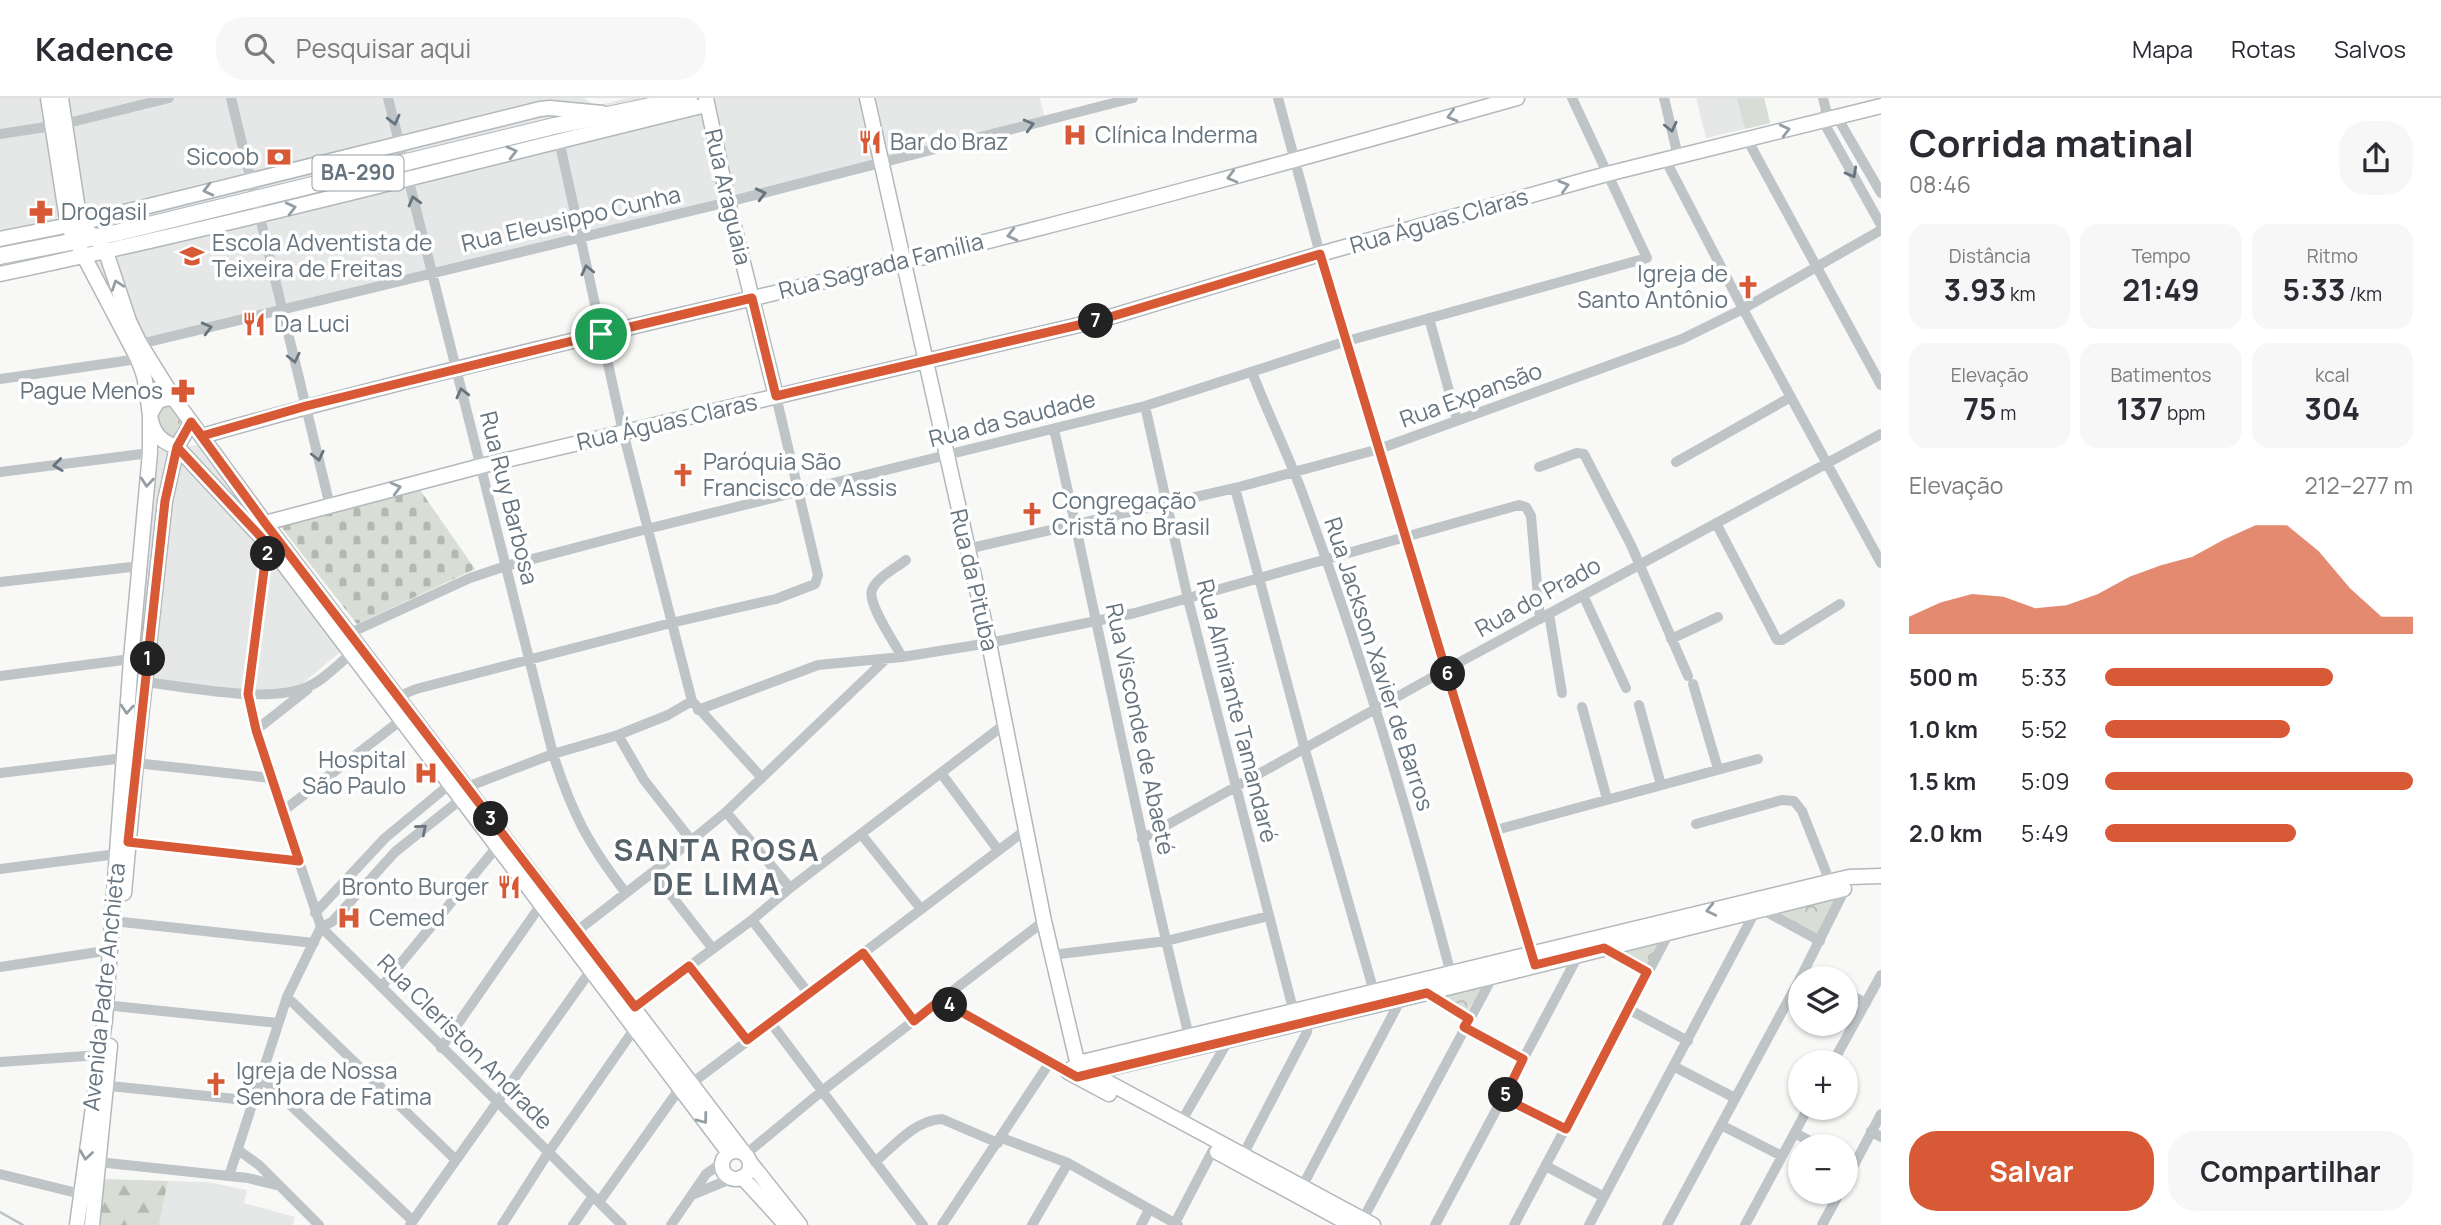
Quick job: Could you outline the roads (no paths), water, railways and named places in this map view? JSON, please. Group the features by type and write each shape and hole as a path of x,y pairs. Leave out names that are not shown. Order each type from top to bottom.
{"main road":[{"name":"BA-290","path":"632,108 655,98"},
{"name":"BA-290","path":"0,256 79,250 95,238 257,198 406,170 557,133 632,108 689,98"}],"street":[{"path":"48,98 58,125 79,250 139,352 397,696 463,793 496,848 635,1028 686,1085"},
{"path":"58,125 61,98"},
{"path":"0,134 58,125 169,98"},
{"path":"231,98 330,506"},
{"name":"Rua Ruy Barbosa","path":"388,98 554,754 579,823 599,857 626,893"},
{"name":"Rua da Pituba","path":"867,98 989,643 1044,921 1078,1071"},
{"name":"Rua Eleusippo Cunha","path":"0,379 139,352 283,310 881,164 1133,98"},
{"path":"1278,98 1320,254 1534,959"},
{"name":"Rua Sagrada Família","path":"202,436 456,368 903,262 1294,160 1517,98"},
{"path":"1572,98 1607,174"},
{"path":"1664,98 1672,158 1743,309 1881,563"},
{"path":"1823,98 1881,225"},
{"path":"557,133 584,134 705,101"},
{"name":"Rua Araguaia","path":"671,623 776,599 816,582 818,575 705,101"},
{"path":"549,103 623,432 671,623 695,706 762,778"},
{"path":"0,239 74,225 549,103 610,114"},
{"name":"Rua Águas Claras","path":"265,523 481,466 1100,320 1320,254 1607,174 1829,116 1881,106"},
{"path":"584,134 610,114"},
{"path":"1829,116 1881,193"},
{"path":"1747,139 1881,384"},
{"path":"0,274 79,250 106,252 260,215 406,170"},
{"name":"Rua da Saudade","path":"350,633 470,578 506,566 1145,406 1347,341 1647,258 1607,174"},
{"path":"74,225 95,238 106,252 139,352 150,414 158,438 177,447 273,550 449,785 463,793 577,931 635,1007 686,1085 738,1157 800,1225"},
{"name":"Rua Expansão","path":"967,548 1235,488 1379,449 1682,339 1743,309 1881,230"},
{"path":"1429,318 1457,420"},
{"name":"Rua Jackson Xavier de Barros","path":"1252,372 1294,472 1376,710 1419,850 1451,974"},
{"path":"1676,462 1791,397"},
{"path":"150,414 163,398 175,400"},
{"name":"Rua Almirante Tamandaré","path":"1145,406 1188,598 1269,916 1302,1016"},
{"name":"Avenida Padre Anchieta","path":"92,1225 98,1163 100,1055 111,950 118,921 128,842 131,659 150,414"},
{"path":"177,447 191,422"},
{"name":"Rua Visconde de Abaeté","path":"1054,429 1098,621 1142,839 1189,1036"},
{"name":"Rua do Prado","path":"1142,839 1447,669 1881,434"},
{"name":"Avenida Padre Anchieta","path":"77,1225 114,1006 118,921 117,854 130,760 145,682 165,501 177,447"},
{"path":"0,472 149,453"},
{"path":"1539,467 1577,453 1584,454 1619,519 1690,680 1718,769"},
{"path":"1235,488 1305,750 1374,992"},
{"path":"229,1176 287,998 321,928 332,922 395,852 463,793 554,754 618,736 667,715 818,665 902,657 1098,621 1260,579 1519,505 1526,507 1531,516 1545,617 1562,692"},
{"path":"1716,523 1777,640 1782,640 1840,604"},
{"name":"Rua Cleriston Andrade","path":"273,550 265,562 248,694 256,730 321,928 622,1225"},
{"path":"902,657 871,597 874,587 906,560"},
{"path":"0,582 140,566"},
{"path":"1583,595 1626,688"},
{"path":"1671,639 1718,618"},
{"path":"397,696 671,623"},
{"path":"256,730 351,654"},
{"path":"0,676 131,659"},
{"path":"577,931 726,812 886,659"},
{"path":"145,682 248,694 298,691 311,686"},
{"path":"267,694 278,703 277,714"},
{"path":"1639,705 1661,785"},
{"path":"1582,707 1607,799"},
{"path":"283,811 400,721"},
{"path":"635,1007 1005,724"},
{"path":"618,736 644,780 691,840"},
{"path":"1496,830 1758,759"},
{"path":"0,773 130,760 271,778"},
{"path":"941,773 998,850"},
{"path":"315,913 385,838 449,785"},
{"path":"1696,824 1782,800 1794,801 1802,811 1830,882"},
{"path":"726,812 790,888"},
{"path":"573,1225 686,1085 1027,829"},
{"path":"861,834 921,909"},
{"path":"385,838 395,852"},
{"path":"128,842 299,861"},
{"path":"382,986 496,848"},
{"path":"0,869 117,854"},
{"path":"653,872 713,949"},
{"path":"1078,1071 1228,1041 1374,992 1451,974 1579,954 1759,911 1848,883 1878,877"},
{"path":"1078,1071 1189,1036 1427,993 1493,976 1534,959 1830,882 1848,883"},
{"path":"1807,966 1848,883"},
{"path":"442,1048 540,906"},
{"path":"1759,911 1820,941"},
{"path":"1594,1224 1604,1197 1759,911"},
{"path":"1052,955 1166,942 1269,916"},
{"path":"752,920 809,994"},
{"path":"118,921 314,943"},
{"path":"786,1225 738,1178 724,1172 738,1157 822,1091 1044,921"},
{"path":"1514,1225 1669,933"},
{"path":"1604,948 1647,972"},
{"path":"0,967 111,950"},
{"path":"863,953 914,1021"},
{"path":"1435,1225 1579,954"},
{"path":"689,966 747,1040"},
{"path":"262,1078 411,1223 591,971"},
{"path":"1362,1223 1493,976"},
{"path":"1840,1050 1880,978"},
{"path":"1427,993 1523,1059"},
{"path":"287,998 456,1160"},
{"path":"1301,1187 1401,999"},
{"path":"1858,999 1866,1003"},
{"path":"940,1000 1051,1062 1078,1071 1181,1122 1362,1223"},
{"path":"1667,1225 1788,1000"},
{"path":"114,1006 278,1023"},
{"path":"1628,1009 1688,1041"},
{"path":"1243,1155 1307,1032 1302,1016"},
{"path":"771,1023 923,1225"},
{"path":"502,1225 548,1153 635,1028"},
{"path":"1181,1122 1228,1041"},
{"path":"0,1062 100,1055"},
{"path":"942,1225 1051,1062"},
{"path":"1675,1067 1735,1098"},
{"path":"1078,1071 1213,1150 1362,1223"},
{"path":"101,1085 255,1101"},
{"path":"1504,1098 1566,1129"},
{"path":"1858,1154 1876,1134 1881,1114"},
{"path":"875,1162 910,1132 932,1119 942,1119 1068,1163 1176,1224 1213,1150"},
{"path":"1745,1225 1802,1120"},
{"path":"1721,1125 1782,1156"},
{"path":"238,1150 259,1165 319,1225"},
{"path":"694,1194 738,1178 750,1168 738,1157"},
{"path":"671,1225 706,1174 738,1157"},
{"path":"98,1163 256,1179 279,1186"},
{"path":"1034,1224 1068,1163"},
{"path":"1546,1166 1604,1197"},
{"path":"0,1174 81,1194"},
{"path":"1822,1225 1833,1204"},
{"path":"1142,1225 1149,1210"}],"waterway":[{"path":"0,1212 23,1225"}],"place":[{"name":"Clínica Inderma","path":"1075,135"},
{"name":"Bar do Braz","path":"870,142"},
{"name":"Sicoob","path":"279,157"},
{"name":"Drogasil","path":"41,212"},
{"name":"Escola Adventista de Teixeira de Freitas","path":"192,256"},
{"name":"Igreja de Santo Antônio","path":"1748,287"},
{"name":"Da Luci","path":"254,324"},
{"name":"Pague Menos","path":"183,391"},
{"name":"Paróquia São Francisco de Assis","path":"683,475"},
{"name":"Congregação Cristã no Brasil","path":"1032,514"},
{"name":"Hospital São Paulo","path":"426,773"},
{"name":"Bronto Burger","path":"509,887"},
{"name":"Cemed","path":"349,918"},
{"name":"Igreja de Nossa Senhora de Fatima","path":"216,1084"}],"district":[{"name":"SANTA ROSA DE LIMA","path":"717,868"}]}
